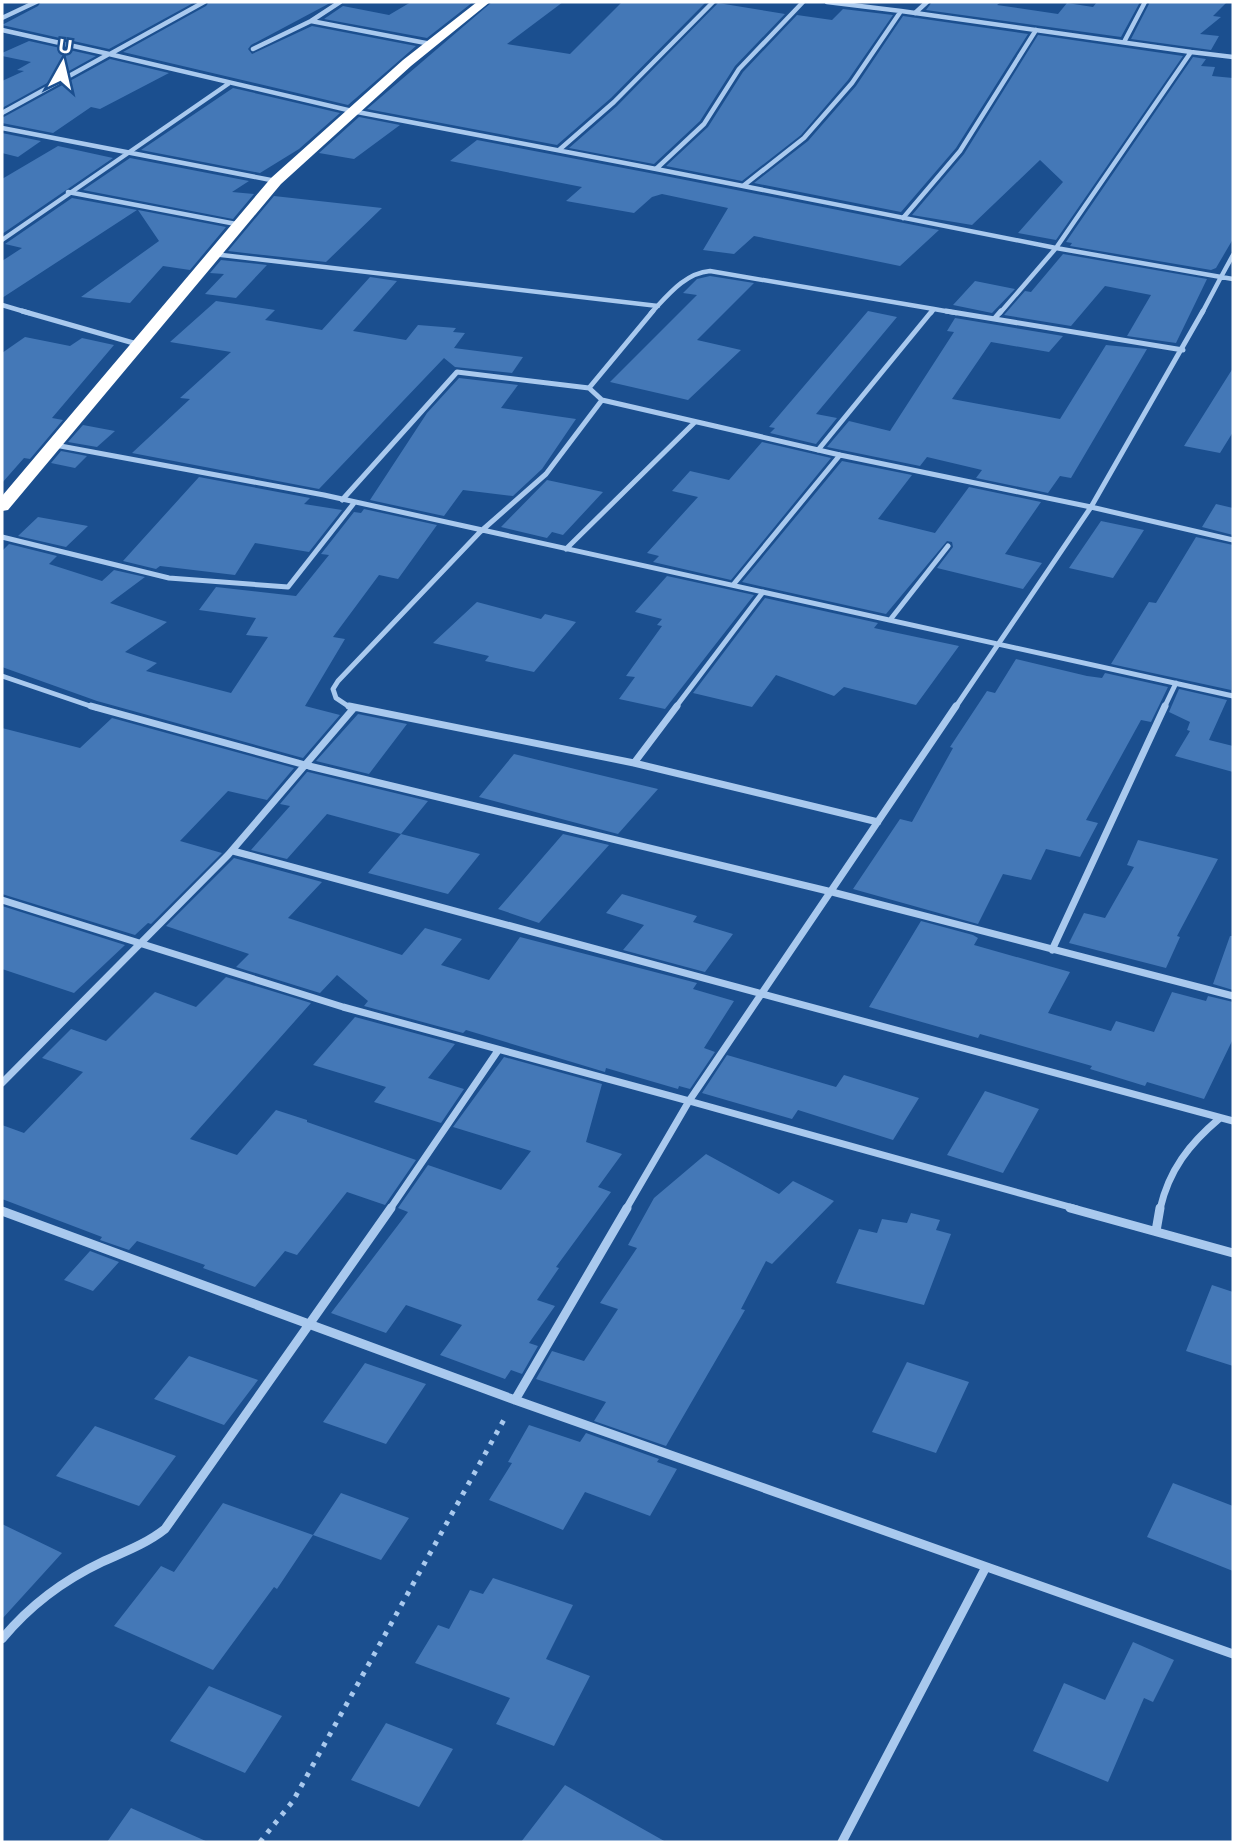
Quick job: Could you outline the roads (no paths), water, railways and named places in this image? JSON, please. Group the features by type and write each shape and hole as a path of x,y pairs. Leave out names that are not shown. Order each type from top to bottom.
{"highway":[{"path":"2,506 236,224 276,181 352,111 484,2"}],"street":[{"path":"2,18 36,2"},
{"path":"2,113 204,2"},
{"path":"253,49 311,22 340,2"},
{"path":"559,150 614,102 713,2"},
{"path":"656,169 704,124 739,69 803,2"},
{"path":"827,2 1233,57"},
{"path":"915,13 927,2"},
{"path":"1124,42 1145,2"},
{"path":"743,186 804,138 852,83 901,11"},
{"path":"311,22 431,44"},
{"path":"2,30 352,111 1056,248 1233,279"},
{"path":"903,218 951,166 977,132 1037,30"},
{"path":"995,318 1056,248 1191,52"},
{"path":"2,240 124,153 228,84"},
{"path":"2,128 276,181"},
{"path":"68,192 236,224"},
{"path":"213,254 658,306"},
{"path":"515,1400 688,1101 1091,507 1183,350 1233,255"},
{"path":"589,388 658,306 685,279 694,274 715,271 1183,350"},
{"path":"2,306 137,344"},
{"path":"818,450 934,309"},
{"path":"342,500 457,372 589,388 602,400 695,422 840,456 1091,507 1233,540"},
{"path":"602,400 545,474 480,532 338,681 333,689 336,698 353,709 634,763 878,822"},
{"path":"566,549 695,422"},
{"path":"55,445 342,500 1233,695"},
{"path":"733,585 840,456"},
{"path":"2,537 169,578 288,587 354,503"},
{"path":"890,620 948,545"},
{"path":"634,763 763,592"},
{"path":"2,676 114,715 309,766 832,892 1233,996"},
{"path":"1052,950 1176,683"},
{"path":"2,1083 233,851 309,766 353,709"},
{"path":"233,851 1233,1121"},
{"path":"2,900 141,945 497,1052 688,1101 1233,1253"},
{"path":"2,1639 20,1616 50,1589 95,1565 152,1541 165,1530 313,1323 497,1052"},
{"path":"1156,1231 1160,1200 1175,1165 1194,1139 1220,1118"},
{"path":"2,1211 313,1323 515,1400 1233,1654"},
{"path":"842,1842 986,1567"}]}
